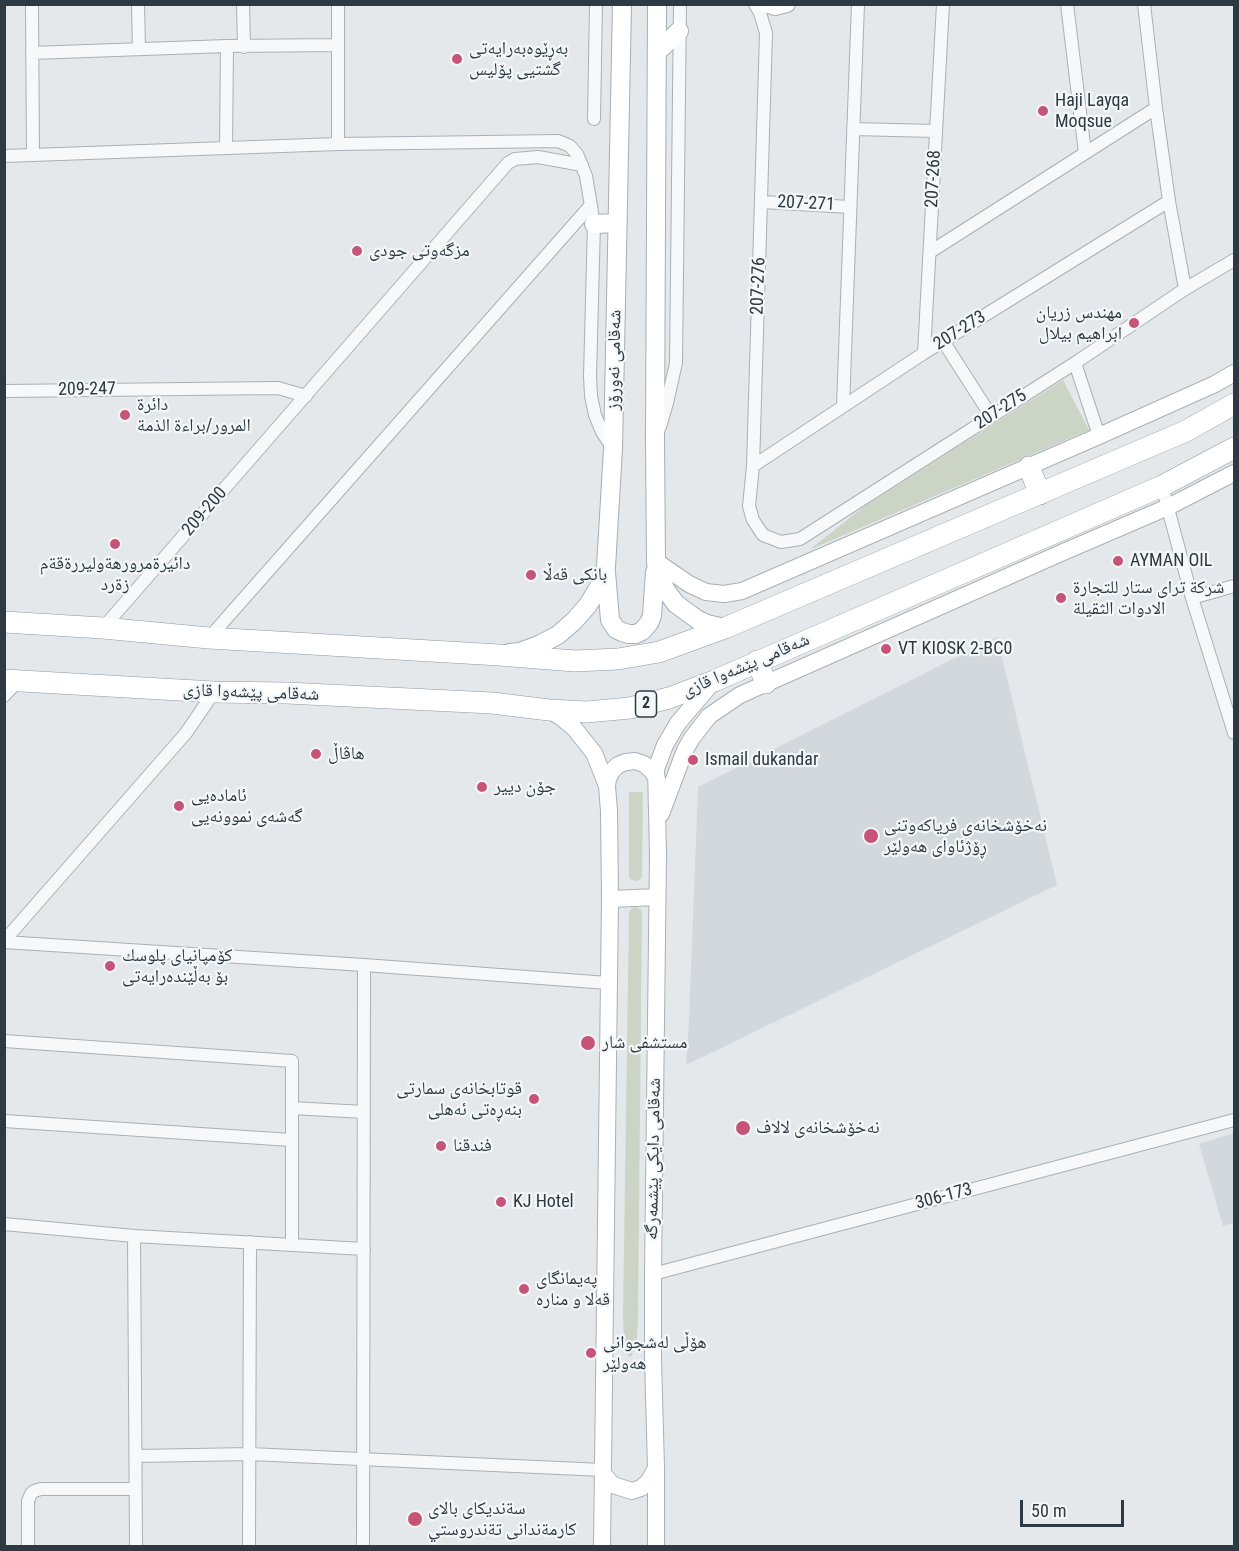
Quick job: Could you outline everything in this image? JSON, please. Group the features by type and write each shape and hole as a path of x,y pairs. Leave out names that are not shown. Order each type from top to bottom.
{"highway":[{"path":"4,622 209,638 575,661 618,659 659,652 725,628 1040,494 1186,431 1234,404"},
{"name":"شەقامی پێشەوا قازی","path":"9,686 287,693 492,703 587,712 630,708 669,698 714,681 1162,486 1234,448"},
{"path":"1029,467 1040,494"},
{"path":"757,661 766,683"}],"main road":[{"name":"شەقامی نەورۆز","path":"499,655 520,652 558,635 588,605 606,567 613,449 622,4"},
{"path":"606,567 610,620 619,631 625,634 642,631 651,620 656,562 657,4"},
{"path":"657,52 679,31"},
{"path":"594,224 618,223"},
{"path":"656,562 665,589 676,604 698,620 725,628"}],"street":[{"path":"32,4 33,154"},
{"path":"138,4 139,49"},
{"path":"243,4 244,47"},
{"path":"338,4 338,144"},
{"path":"594,119 596,4"},
{"path":"655,439 667,403 676,363 680,4"},
{"name":"207-276","path":"755,4 766,33 750,506 753,520 763,535"},
{"path":"766,4 775,7 787,4"},
{"path":"843,406 858,4"},
{"name":"207-268","path":"924,353 943,4"},
{"path":"1067,4 1085,153"},
{"path":"1144,4 1169,201 1185,289"},
{"path":"32,53 227,46 338,45"},
{"path":"226,148 227,46"},
{"path":"930,252 1156,108"},
{"path":"853,129 936,131"},
{"path":"4,156 338,144 558,141 570,146 577,154 586,176 594,224 591,396 602,432 613,449"},
{"name":"209-200","path":"103,628 508,164 515,159 538,157 582,165"},
{"name":"207-273","path":"753,466 924,353 1169,201"},
{"name":"207-271","path":"762,202 850,207"},
{"path":"209,638 591,205"},
{"name":"207-275","path":"763,535 781,542 800,539 1075,363 1185,289 1234,260"},
{"path":"943,341 991,416"},
{"path":"1075,363 1100,436"},
{"path":"656,562 689,584 706,592 724,594 742,591 1100,436 1215,384 1234,373"},
{"name":"209-247","path":"4,391 278,388 306,396"},
{"path":"658,823 685,750 699,727 709,716 740,695 1168,507 1234,473"},
{"path":"1162,486 1192,598 1234,732"},
{"path":"1192,598 1234,586"},
{"name":"شەقامی دایکی پێشمەرگە","path":"656,1546 653,1274 658,823 656,769 670,734 714,681"},
{"path":"4,941 186,733 214,692"},
{"path":"549,710 568,723 585,740 594,753 608,786"},
{"path":"602,1546 610,899 608,779 618,765 635,761 644,764 657,779"},
{"path":"610,899 657,897"},
{"path":"4,941 608,983"},
{"path":"363,1546 364,965"},
{"path":"4,1041 291,1061 292,1245"},
{"path":"292,1108 364,1112"},
{"name":"306-173","path":"653,1274 1234,1120"},
{"path":"4,1121 291,1140"},
{"path":"4,1224 134,1236 364,1250"},
{"path":"134,1236 136,1546"},
{"path":"249,1546 250,1242"},
{"path":"135,1456 250,1454 603,1472 613,1485 632,1491 641,1488 649,1481 656,1468"},
{"path":"28,1546 28,1502 34,1491 41,1489 135,1489"}],"shaded area":[{"path":"1063,380 1089,430 809,550 865,506"},
{"name":"نەخۆشخانەی فریاکەوتنی ڕۆژئاوای هەولێر","path":"997,637 1057,885 686,1065 698,787"},
{"path":"629,792 643,792 642,876 636,881 629,877"},
{"path":"636,907 642,910 638,1314 637,1340 631,1357 628,1356 624,1342 623,1313 629,912"},
{"path":"1234,1133 1234,1223 1223,1226 1199,1144"}],"place":[{"name":"بەڕێوەبەرایەتی گشتیی پۆلیس","path":"457,59"},
{"name":"Haji Layqa Moqsue","path":"1043,111"},
{"name":"مزگەوتی جودی","path":"357,251"},
{"name":"مهندس زريان ابراهيم بيلال","path":"1134,323"},
{"name":"دائرة المرور/براءة الذمة","path":"125,415"},
{"name":"دائيرةمرورهةوليررةقةم زةرد","path":"115,544"},
{"name":"AYMAN OIL","path":"1118,561"},
{"name":"بانکی قەڵا","path":"531,575"},
{"name":"شركة ترای ستار للتجارة الادوات الثقيلة","path":"1061,598"},
{"name":"VT KIOSK 2-BC0","path":"886,649"},
{"name":"هاڤاڵ","path":"316,754"},
{"name":"Ismail dukandar","path":"693,760"},
{"name":"جۆن دییر","path":"482,787"},
{"name":"ئامادەیی گەشەی نموونەیی","path":"179,806"},
{"name":"نەخۆشخانەی فریاکەوتنی ڕۆژئاوای هەولێر","path":"871,836"},
{"name":"کۆمپانیای پلوسك بۆ بەڵێندەرایەتی","path":"110,966"},
{"name":"مستشفى شار","path":"588,1043"},
{"name":"قوتابخانەی سمارتی بنەڕەتی ئەهلی","path":"534,1099"},
{"name":"نەخۆشخانەی لالاف","path":"743,1128"},
{"name":"فندقنا","path":"441,1146"},
{"name":"KJ Hotel","path":"501,1202"},
{"name":"پەیمانگای قەلا و منارە","path":"524,1289"},
{"name":"هۆڵی لەشجوانی هەولێر","path":"591,1353"},
{"name":"سةنديكاى بالاى كارمةندانى تةندروستي","path":"415,1519"}]}
